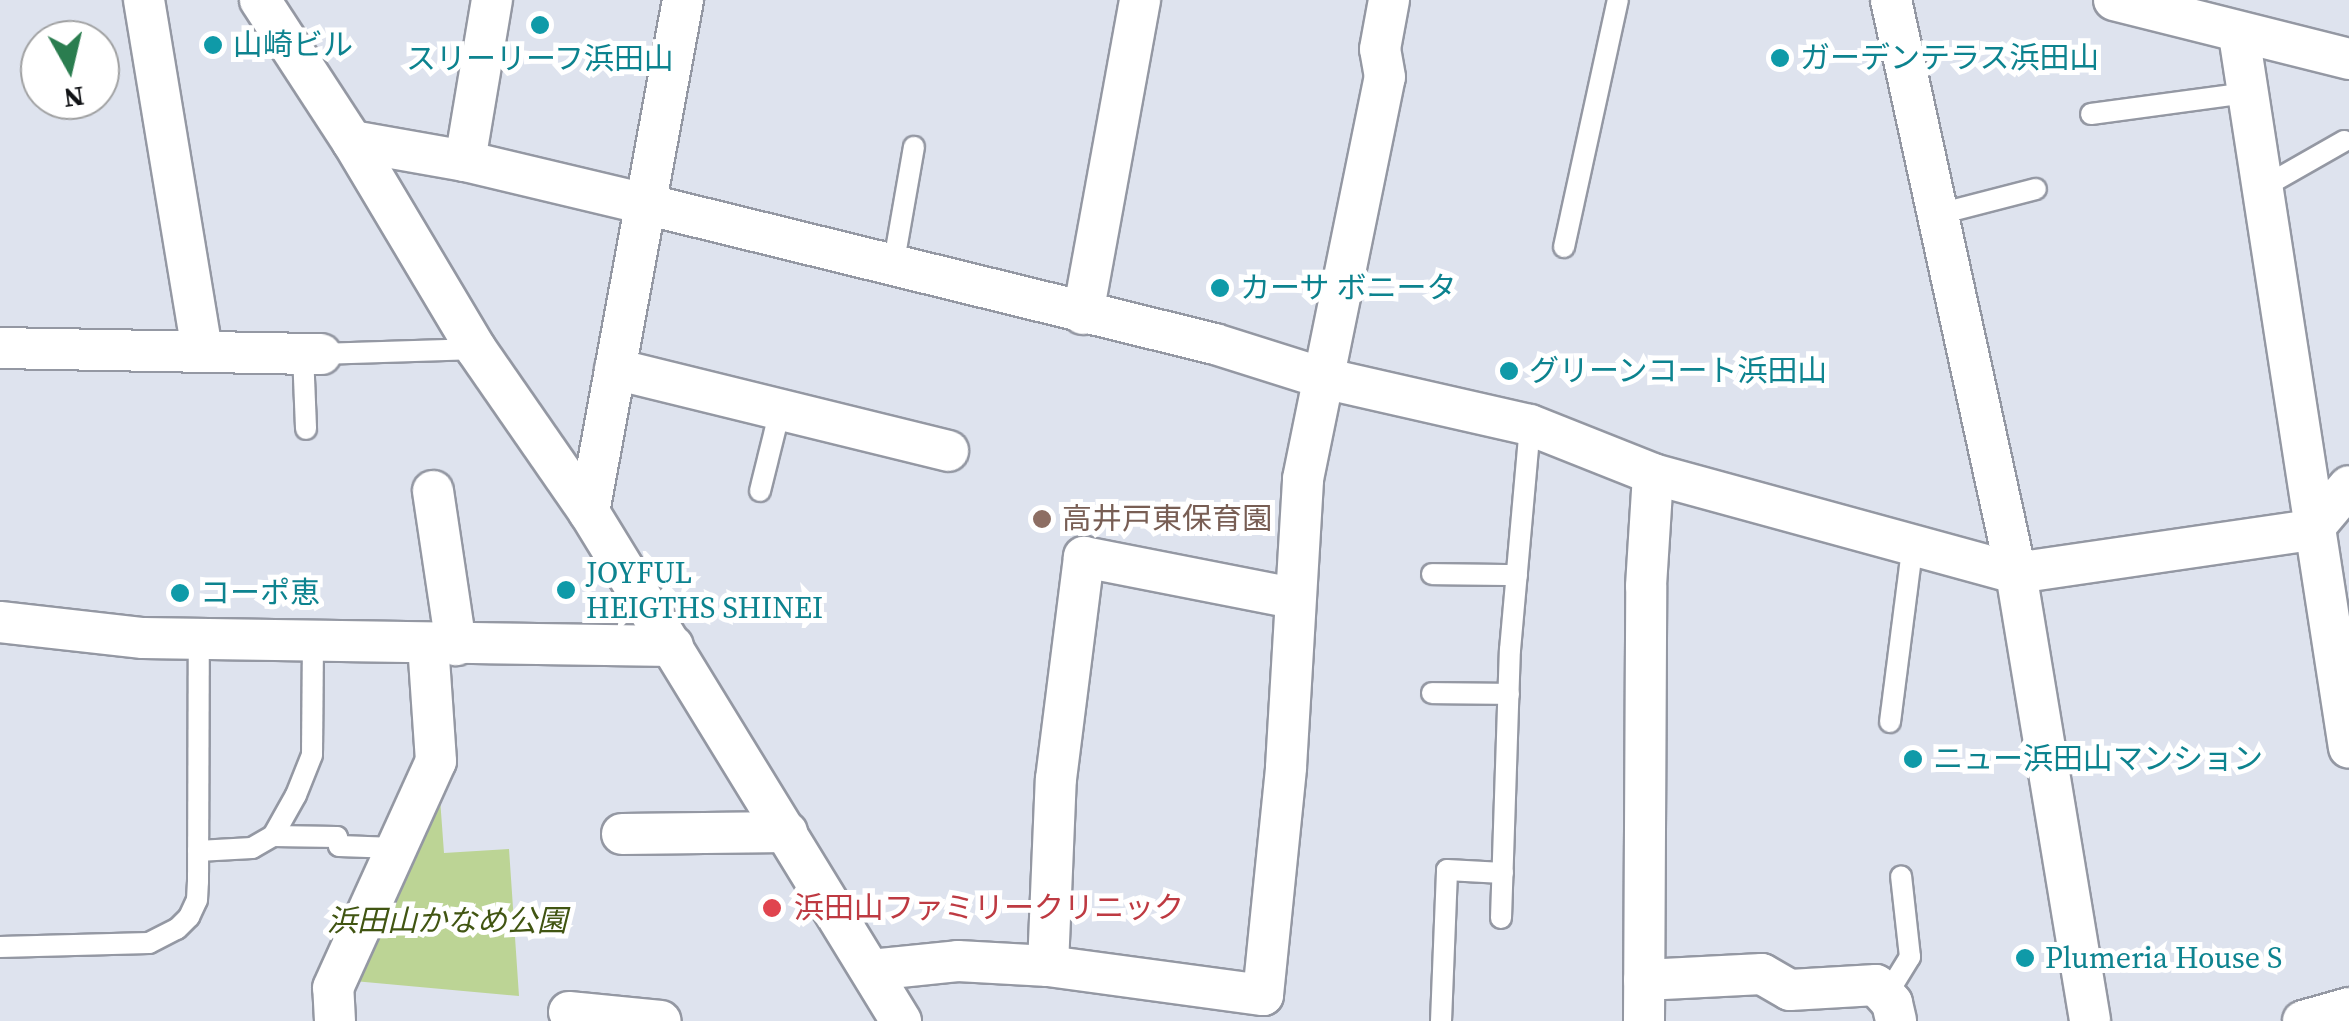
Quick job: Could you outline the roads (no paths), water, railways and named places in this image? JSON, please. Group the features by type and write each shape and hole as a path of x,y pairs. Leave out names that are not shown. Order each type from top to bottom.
{"street":[{"path":"144,0 202,348"},
{"path":"260,0 352,140 476,349 589,512 902,1021"},
{"path":"465,162 492,0"},
{"path":"589,512 683,0"},
{"path":"1082,314 1140,0"},
{"path":"871,970 958,961 1048,966 1263,995 1286,767 1303,479 1385,78 1380,49 1389,0"},
{"path":"1891,0 2016,573 2090,1021"},
{"path":"2114,0 2349,59"},
{"path":"2240,34 2312,530 2349,748"},
{"path":"352,140 644,204 1215,344 1323,378 1530,425 1653,474 2016,573 2312,530 2349,486"},
{"path":"0,348 202,348 312,353"},
{"path":"615,369 948,452"},
{"path":"1644,1021 1646,586 1653,474"},
{"path":"334,1021 333,988 436,761 442,645 432,491"},
{"path":"1048,966 1056,779 1084,557 1294,598"},
{"path":"0,622 143,638 673,646"},
{"path":"622,834 787,832"},
{"path":"1644,980 1762,974 1790,990 1876,984 1891,1008"},
{"path":"569,1012 661,1021"},
{"path":"2303,1021 2343,1013"}],"lane":[{"path":"1564,247 1618,0"},
{"path":"2091,114 2246,92"},
{"path":"2260,189 2344,141"},
{"path":"894,267 914,147"},
{"path":"1939,214 2036,189"},
{"path":"306,429 312,353 476,349"},
{"path":"760,491 780,410"},
{"path":"1501,918 1509,694 1530,425"},
{"path":"1890,722 1913,542"},
{"path":"1432,574 1517,575"},
{"path":"0,947 149,943 161,939 188,917 196,900 198,851 199,639"},
{"path":"198,851 252,848 272,836 296,796 312,755 313,642"},
{"path":"1432,693 1509,694"},
{"path":"272,836 337,838 339,846 396,848"},
{"path":"1441,1021 1446,870 1502,874"},
{"path":"1891,1008 1910,956 1901,876"}],"place":[{"name":"スリーリーフ浜田山","path":"540,25"},
{"name":"山崎ビル","path":"213,45"},
{"name":"ガーデンテラス浜田山","path":"1780,58"},
{"name":"カーサ ボニータ","path":"1220,288"},
{"name":"グリーンコート浜田山","path":"1509,371"},
{"name":"高井戸東保育園","path":"1042,519"},
{"name":"JOYFUL HEIGTHS SHINEI","path":"566,590"},
{"name":"コーポ恵","path":"180,593"},
{"name":"ニュー浜田山マンション","path":"1913,759"},
{"name":"浜田山ファミリークリニック","path":"772,908"},
{"name":"Plumeria House S","path":"2025,958"}],"park label":[{"name":"浜田山かなめ公園","path":"447,921"}]}
